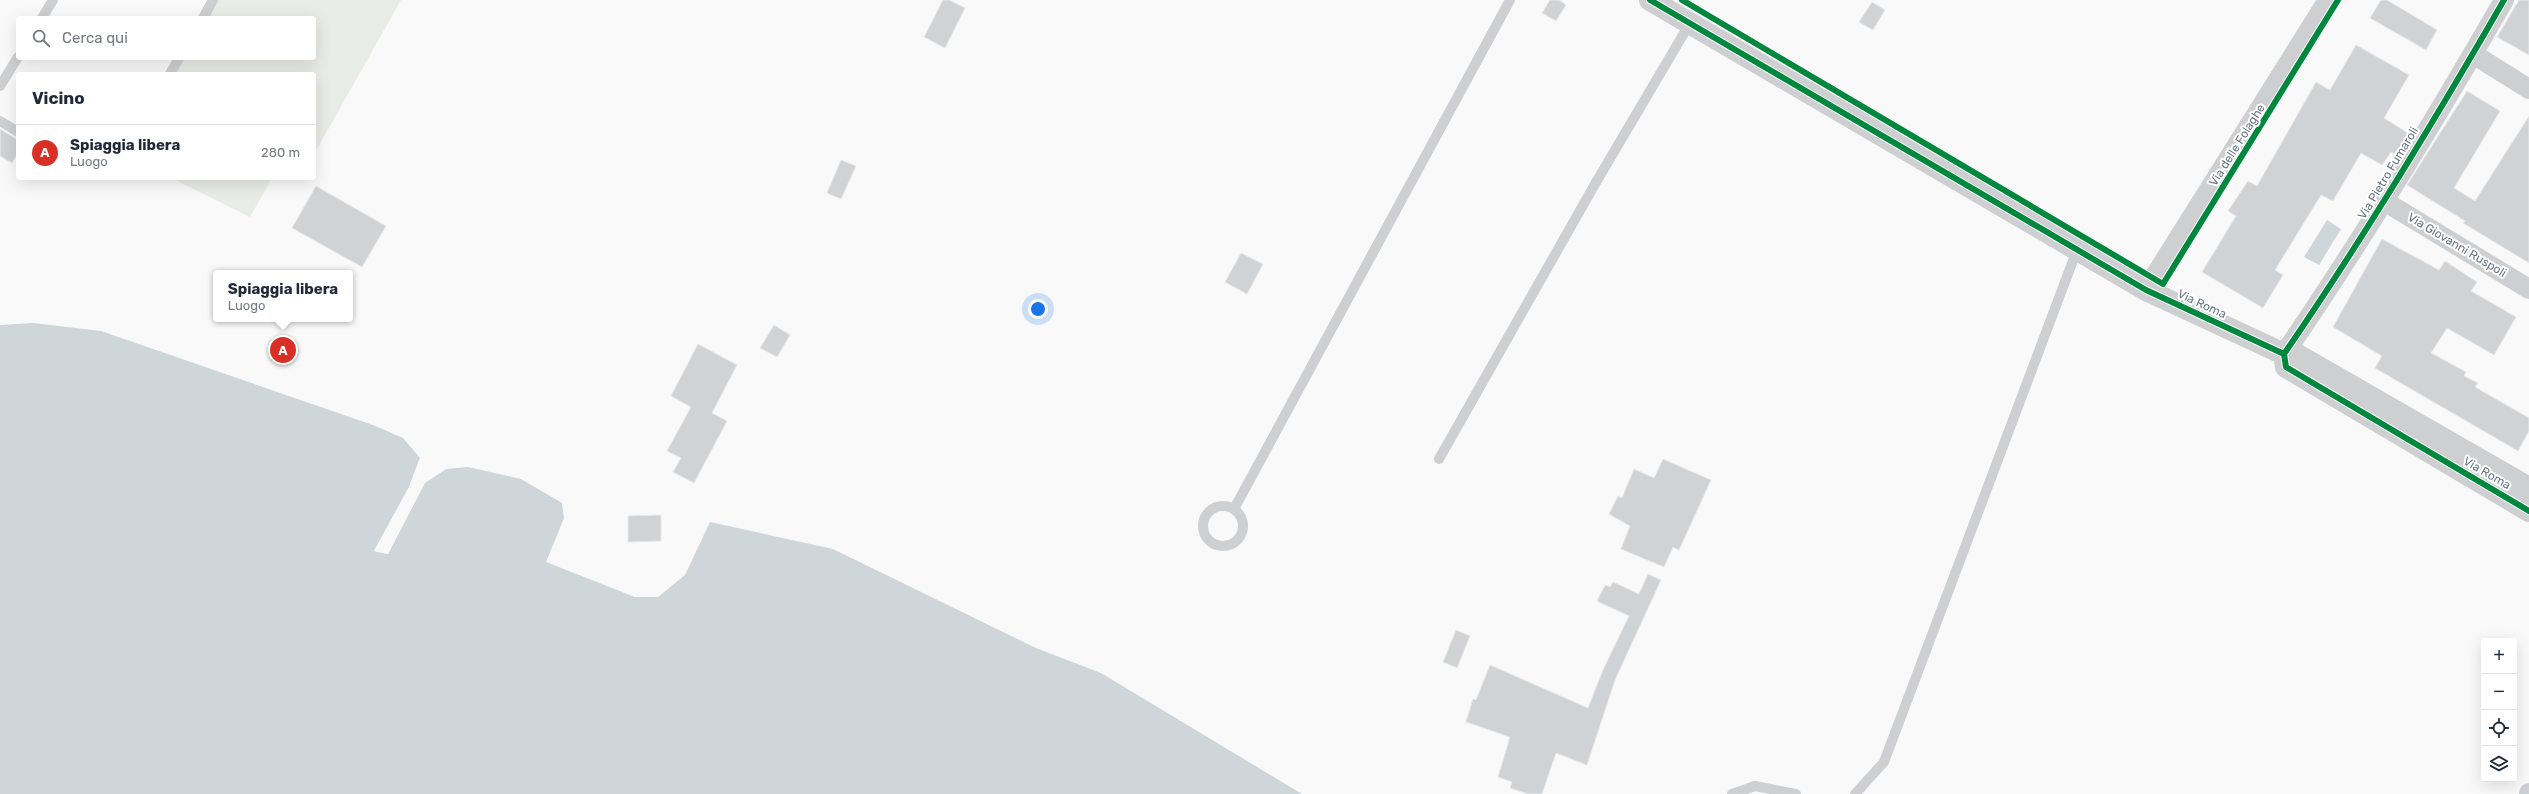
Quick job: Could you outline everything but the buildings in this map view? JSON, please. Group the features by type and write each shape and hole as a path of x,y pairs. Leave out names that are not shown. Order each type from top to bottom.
{"street":[{"name":"Via Roma","path":"1650,0 2146,290 2284,354 2296,354 2529,488"},
{"name":"Via delle Folaghe","path":"2146,290 2328,0"},
{"name":"Via Pietro Fumaroli","path":"2284,354 2332,284 2384,201 2504,0"},
{"path":"2473,54 2529,88"},
{"name":"Via Giovanni Ruspoli","path":"2384,201 2529,289"},
{"name":"Via Roma","path":"2284,354 2286,367 2529,511"}],"lane":[{"path":"43,16 53,0"},
{"path":"204,16 213,0"},
{"path":"1234,509 1510,0"},
{"path":"1439,459 1595,184 1690,23"},
{"path":"0,86 16,60"},
{"path":"171,72 178,60"},
{"path":"0,121 16,131"},
{"path":"1855,794 1884,762 2077,250"},
{"path":"1732,794 1755,786 1796,794"}],"shaded area":[{"path":"218,0 401,0 317,149 316,72 174,72 182,60 316,60 316,16 208,16"},
{"path":"175,180 271,180 250,217"},
{"path":"2327,220 2341,229 2319,265 2304,257"},
{"path":"33,323 101,331 373,425 403,438 420,458 409,487 374,551 388,554 425,482 446,469 468,467 521,479 562,503 564,518 546,562 635,597 658,597 685,575 710,522 833,549 1036,648 1101,673 1302,794 0,794 0,325"}],"pier":[{"path":"420,458 411,488 377,550 387,552 423,481 444,468 446,469 425,483 388,554 374,551 409,487"}],"cycle path":[{"path":"1650,0 2146,290 2284,354"},
{"path":"1682,0 2163,284 2338,0"},
{"path":"2284,354 2398,179 2504,0"},
{"path":"2284,354 2286,367 2529,511"}],"place":[{"name":"Spiaggia libera","path":"283,350"}]}
